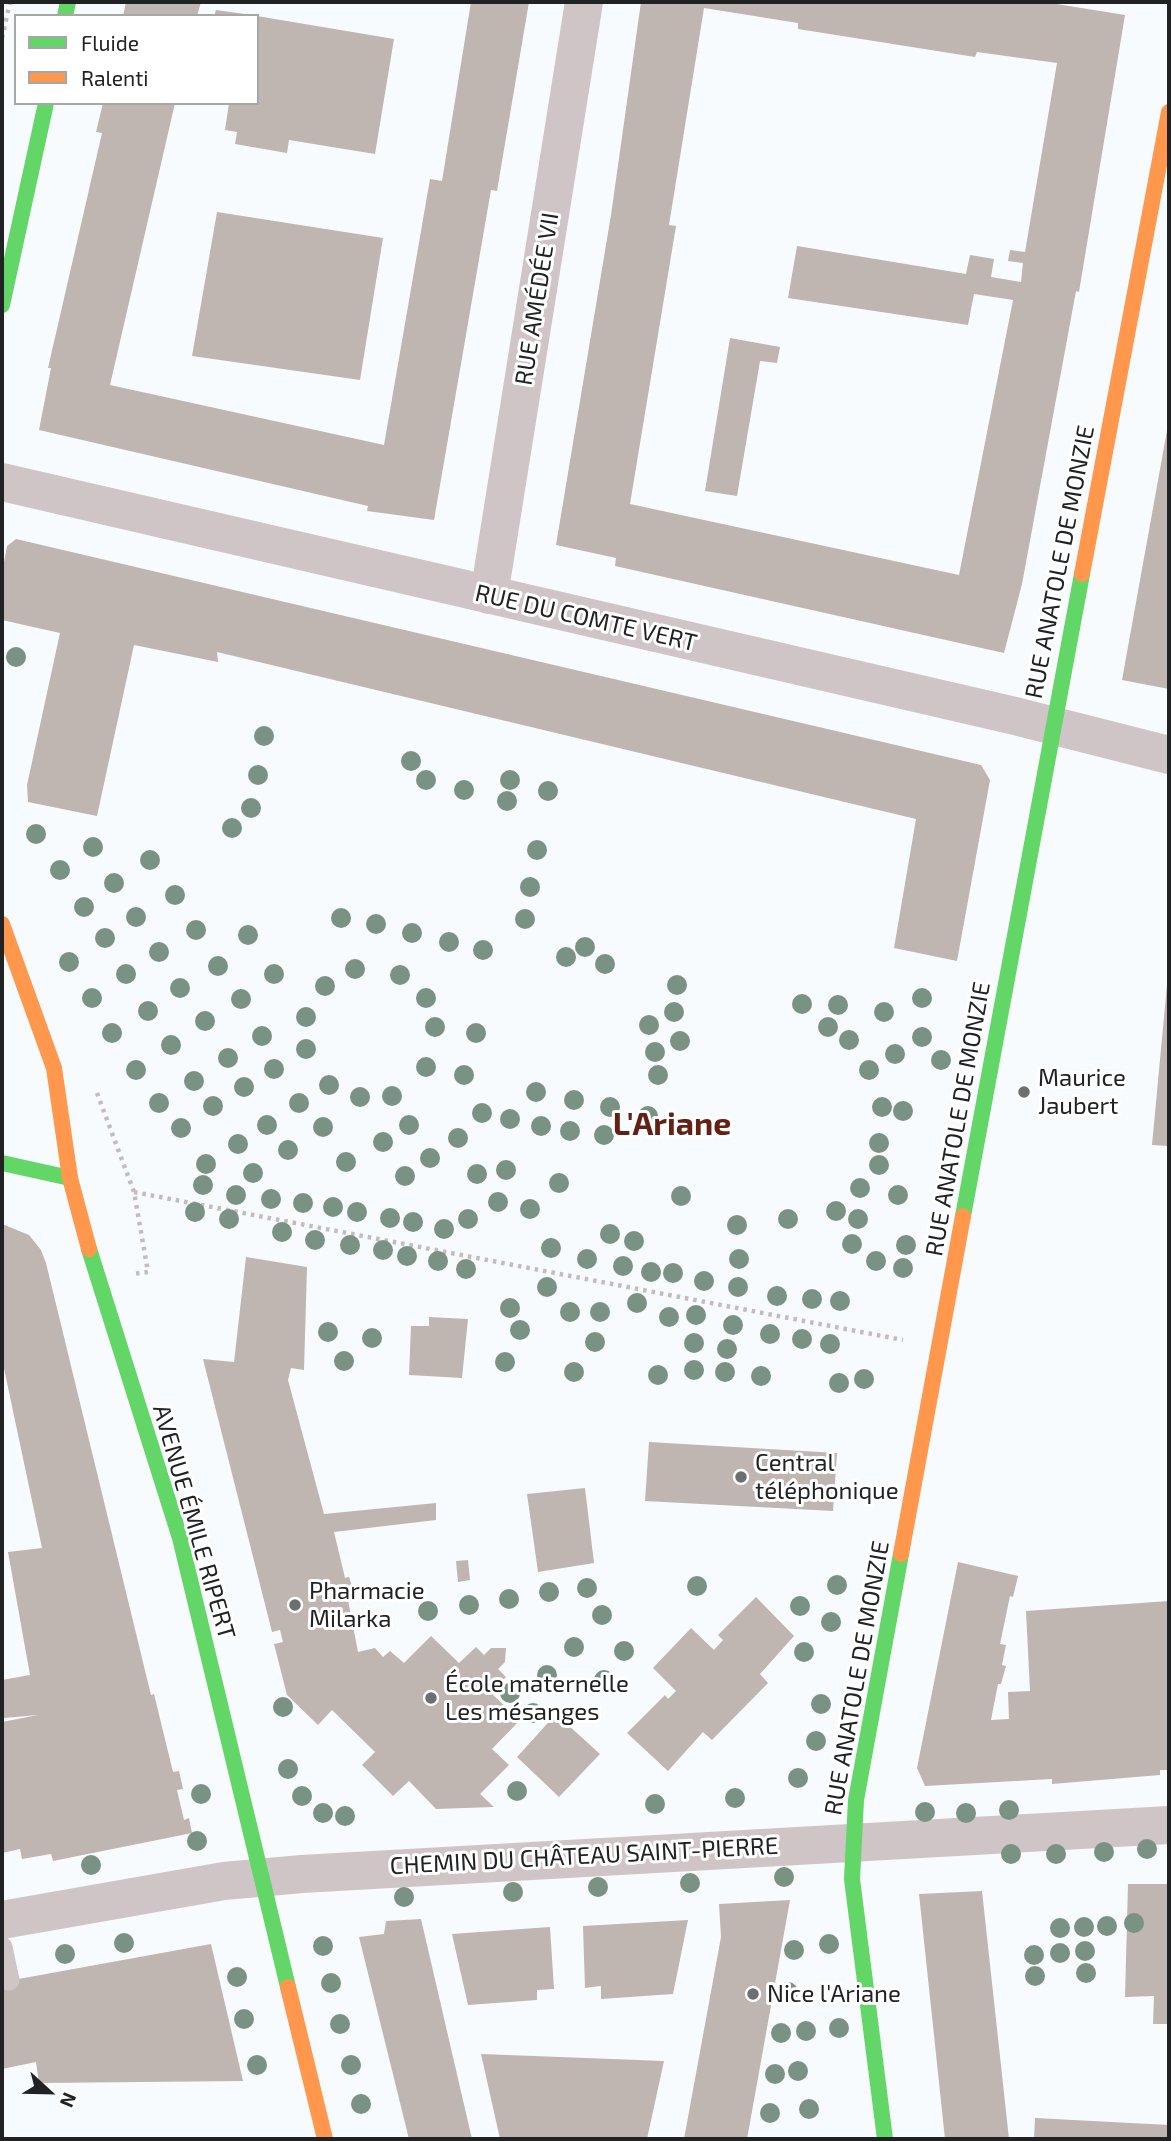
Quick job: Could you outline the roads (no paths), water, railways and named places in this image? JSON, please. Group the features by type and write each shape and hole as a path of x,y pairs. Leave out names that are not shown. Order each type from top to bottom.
{"street":[{"name":"RUE AMÉDÉE VII","path":"489,596 584,2"},
{"path":"2,305 46,105"},
{"name":"RUE ANATOLE DE MONZIE","path":"885,2139 852,1879 856,1800 1052,726 1169,112"},
{"name":"RUE DU COMTE VERT","path":"2,482 1169,755"},
{"name":"AVENUE ÉMILE RIPERT","path":"2,924 54,1068 70,1178 97,1279 180,1538 325,2139"},
{"path":"2,1163 70,1178"},
{"name":"CHEMIN DU CHÂTEAU SAINT-PIERRE","path":"2,1920 224,1881 262,1877 490,1861 1169,1825"}],"lane":[{"path":"2,1947 9,1980"}],"place":[{"name":"Maurice Jaubert","path":"1024,1092"},
{"name":"Central téléphonique","path":"741,1477"},
{"name":"Pharmacie Milarka","path":"295,1605"},
{"name":"École maternelle Les mésanges","path":"431,1698"},
{"name":"Nice l'Ariane","path":"753,1994"}],"district":[{"name":"L'Ariane","path":"672,1124"}]}
